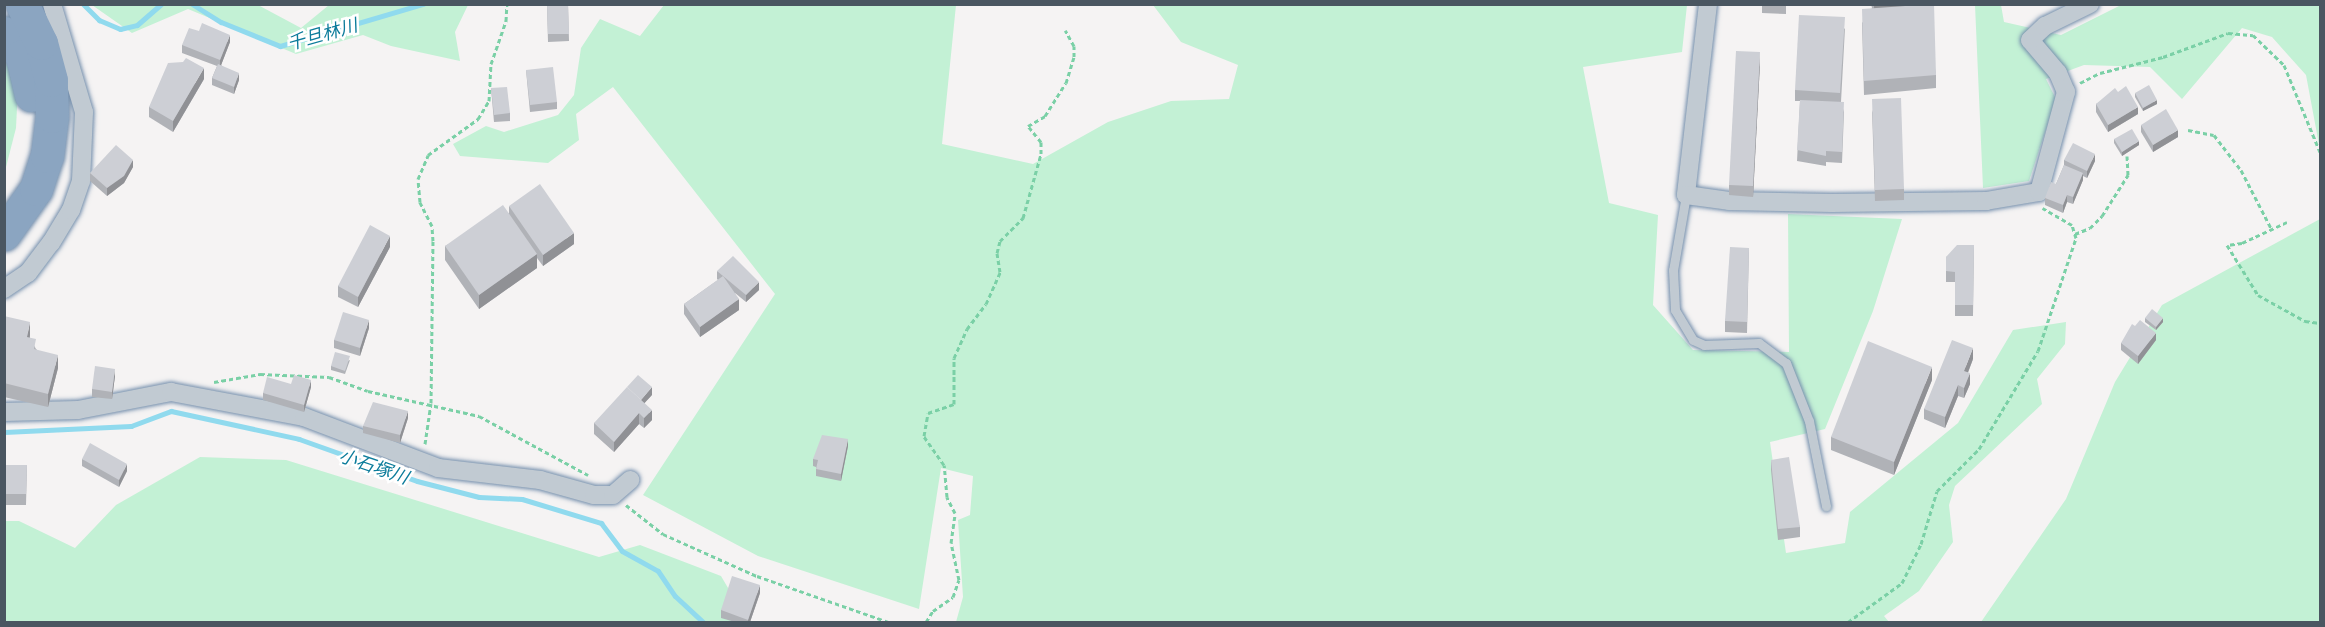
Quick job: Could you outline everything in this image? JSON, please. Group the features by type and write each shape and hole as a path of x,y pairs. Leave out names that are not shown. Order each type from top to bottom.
{"highway":[{"path":"4,234 36,189 46,156 52,116 51,80 41,44 22,4"},
{"path":"4,33 22,56 35,111 20,177 4,205"}],"street":[{"path":"4,289 28,273 51,243 70,210 81,181 84,112 52,4"},
{"path":"1708,4 1686,195 1730,201 1832,203 1986,201 2039,192 2066,92 2058,73 2030,40 2045,26 2090,4"},
{"path":"4,412 78,410 171,392 304,417 423,462 465,473 560,484 594,495 613,495 630,480"}],"lane":[{"path":"1686,195 1673,270 1675,310 1693,340 1704,345 1759,343 1786,363 1809,422 1826,506"}],"path":[{"path":"423,462 431,404 434,241 419,195 418,179 428,155 478,119 489,101 491,64 507,21 507,4"},
{"path":"926,622 933,611 953,597 958,580 951,543 955,513 947,497 944,465 924,436 928,413 954,404 954,358 968,329 986,304 1000,272 1000,241 1023,218 1041,154 1041,142 1028,126 1051,109 1065,83 1074,57 1074,46 1065,30"},
{"path":"2066,92 2107,70 2163,57 2228,33 2243,32 2261,40 2284,65 2320,152"},
{"path":"2188,130 2214,135 2241,170 2272,230"},
{"path":"2075,234 2090,228 2102,216 2128,176 2127,156"},
{"path":"1848,622 1895,591 1909,573 1937,491 1979,448 2038,351 2073,253 2075,234 2072,225 2042,207 2039,192"},
{"path":"2287,222 2242,243 2227,245 2258,296 2305,321 2320,324"}],"green space":[{"path":"92,5 258,5 301,28 329,5 468,5 455,32 460,61 391,46 363,35 296,54 188,9 132,33"},
{"path":"664,5 956,5 942,144 1033,164 1108,122 1171,101 1229,99 1238,65 1181,42 1153,5 1687,5 1682,52 1583,67 1609,203 1658,215 1653,305 1693,350 1789,352 1788,214 1902,219 1873,311 1825,429 1770,442 1786,553 1845,543 1850,512 1958,423 2013,330 2066,322 2065,344 2037,379 2042,404 1955,486 1949,505 1953,542 1919,591 1884,616 1889,622 956,622 963,597 958,520 970,515 973,476 941,468 919,609 758,556 643,495 775,294 613,87 576,114 579,140 548,163 460,156 453,144 486,126 504,132 558,115 574,95 581,48 600,19 640,36"},
{"path":"1975,5 2001,5 2004,22 2061,35 2121,5 2320,5 2320,150 2306,75 2272,37 2242,28 2182,99 2150,67 2084,65 2046,79 2056,99 2029,181 1983,188"},
{"path":"5,61 18,87 16,128 5,171"},
{"path":"2320,219 2320,622 1981,622 2066,499 2115,382 2162,305"},
{"path":"200,457 286,460 599,557 640,545 721,576 748,622 5,622 4,521 19,521 75,548 116,505"}],"building":[{"path":"547,4 568,4 569,34 548,34"},
{"path":"1934,4 1936,75 1864,81 1862,9"},
{"path":"1799,15 1845,17 1840,93 1795,90"},
{"path":"202,23 230,35 220,60 182,45 189,28 199,31"},
{"path":"1736,51 1760,52 1753,186 1729,185"},
{"path":"186,58 204,68 173,121 149,107 168,63 183,62"},
{"path":"218,64 239,73 234,87 212,78"},
{"path":"553,67 557,102 530,105 526,70"},
{"path":"2149,85 2157,100 2143,108 2135,93"},
{"path":"2126,86 2138,107 2108,125 2096,104 2115,88 2118,92"},
{"path":"507,87 510,113 494,115 491,88"},
{"path":"1901,98 1904,189 1875,190 1872,99"},
{"path":"1800,100 1844,102 1842,152 1826,151 1826,156 1797,150"},
{"path":"2166,109 2178,130 2153,145 2141,125"},
{"path":"2132,129 2139,141 2122,152 2114,139"},
{"path":"2073,143 2095,154 2087,171 2064,160"},
{"path":"116,145 133,160 124,176 107,188 90,173"},
{"path":"2064,165 2083,173 2073,197 2067,195 2063,205 2045,198 2051,182 2056,184"},
{"path":"540,184 574,233 543,255 509,206"},
{"path":"503,205 537,254 479,295 445,246"},
{"path":"370,225 390,236 358,297 338,286"},
{"path":"1957,245 1974,245 1973,305 1955,305 1955,272 1946,271 1946,257"},
{"path":"1730,247 1749,248 1747,322 1725,321"},
{"path":"733,256 759,282 746,295 717,271"},
{"path":"723,276 739,299 700,327 684,304"},
{"path":"2152,309 2163,318 2156,327 2145,318"},
{"path":"343,312 369,320 360,348 334,340"},
{"path":"4,316 30,322 27,337 36,339 34,349 58,355 48,394 4,383"},
{"path":"2140,320 2156,333 2138,356 2121,343 2132,324 2135,326"},
{"path":"1952,340 1973,348 1964,371 1970,373 1964,388 1958,385 1945,417 1924,409"},
{"path":"1868,341 1932,367 1894,462 1831,437"},
{"path":"335,352 350,356 345,371 331,366"},
{"path":"95,366 115,369 112,392 92,389"},
{"path":"294,375 311,380 304,405 263,393 267,377 291,384"},
{"path":"638,375 652,387 641,400 627,387"},
{"path":"627,387 652,410 644,418 639,413 614,442 594,423"},
{"path":"373,402 408,411 400,435 363,426"},
{"path":"822,435 848,439 841,474 816,469 818,460 813,459"},
{"path":"90,443 127,464 119,480 82,459"},
{"path":"1789,457 1800,527 1778,529 1771,460"},
{"path":"4,465 27,465 26,494 4,494"},
{"path":"732,576 760,585 748,620 721,610"}],"waterway":[{"name":"千旦林川","path":"83,4 99,20 120,29 137,25 161,4"},
{"name":"千旦林川","path":"192,4 221,22 280,46 423,4"},
{"name":"小石塚川","path":"4,432 131,426 171,411 299,439 417,481 479,497 522,499 601,523 622,551 658,571 675,596 703,622"}]}
